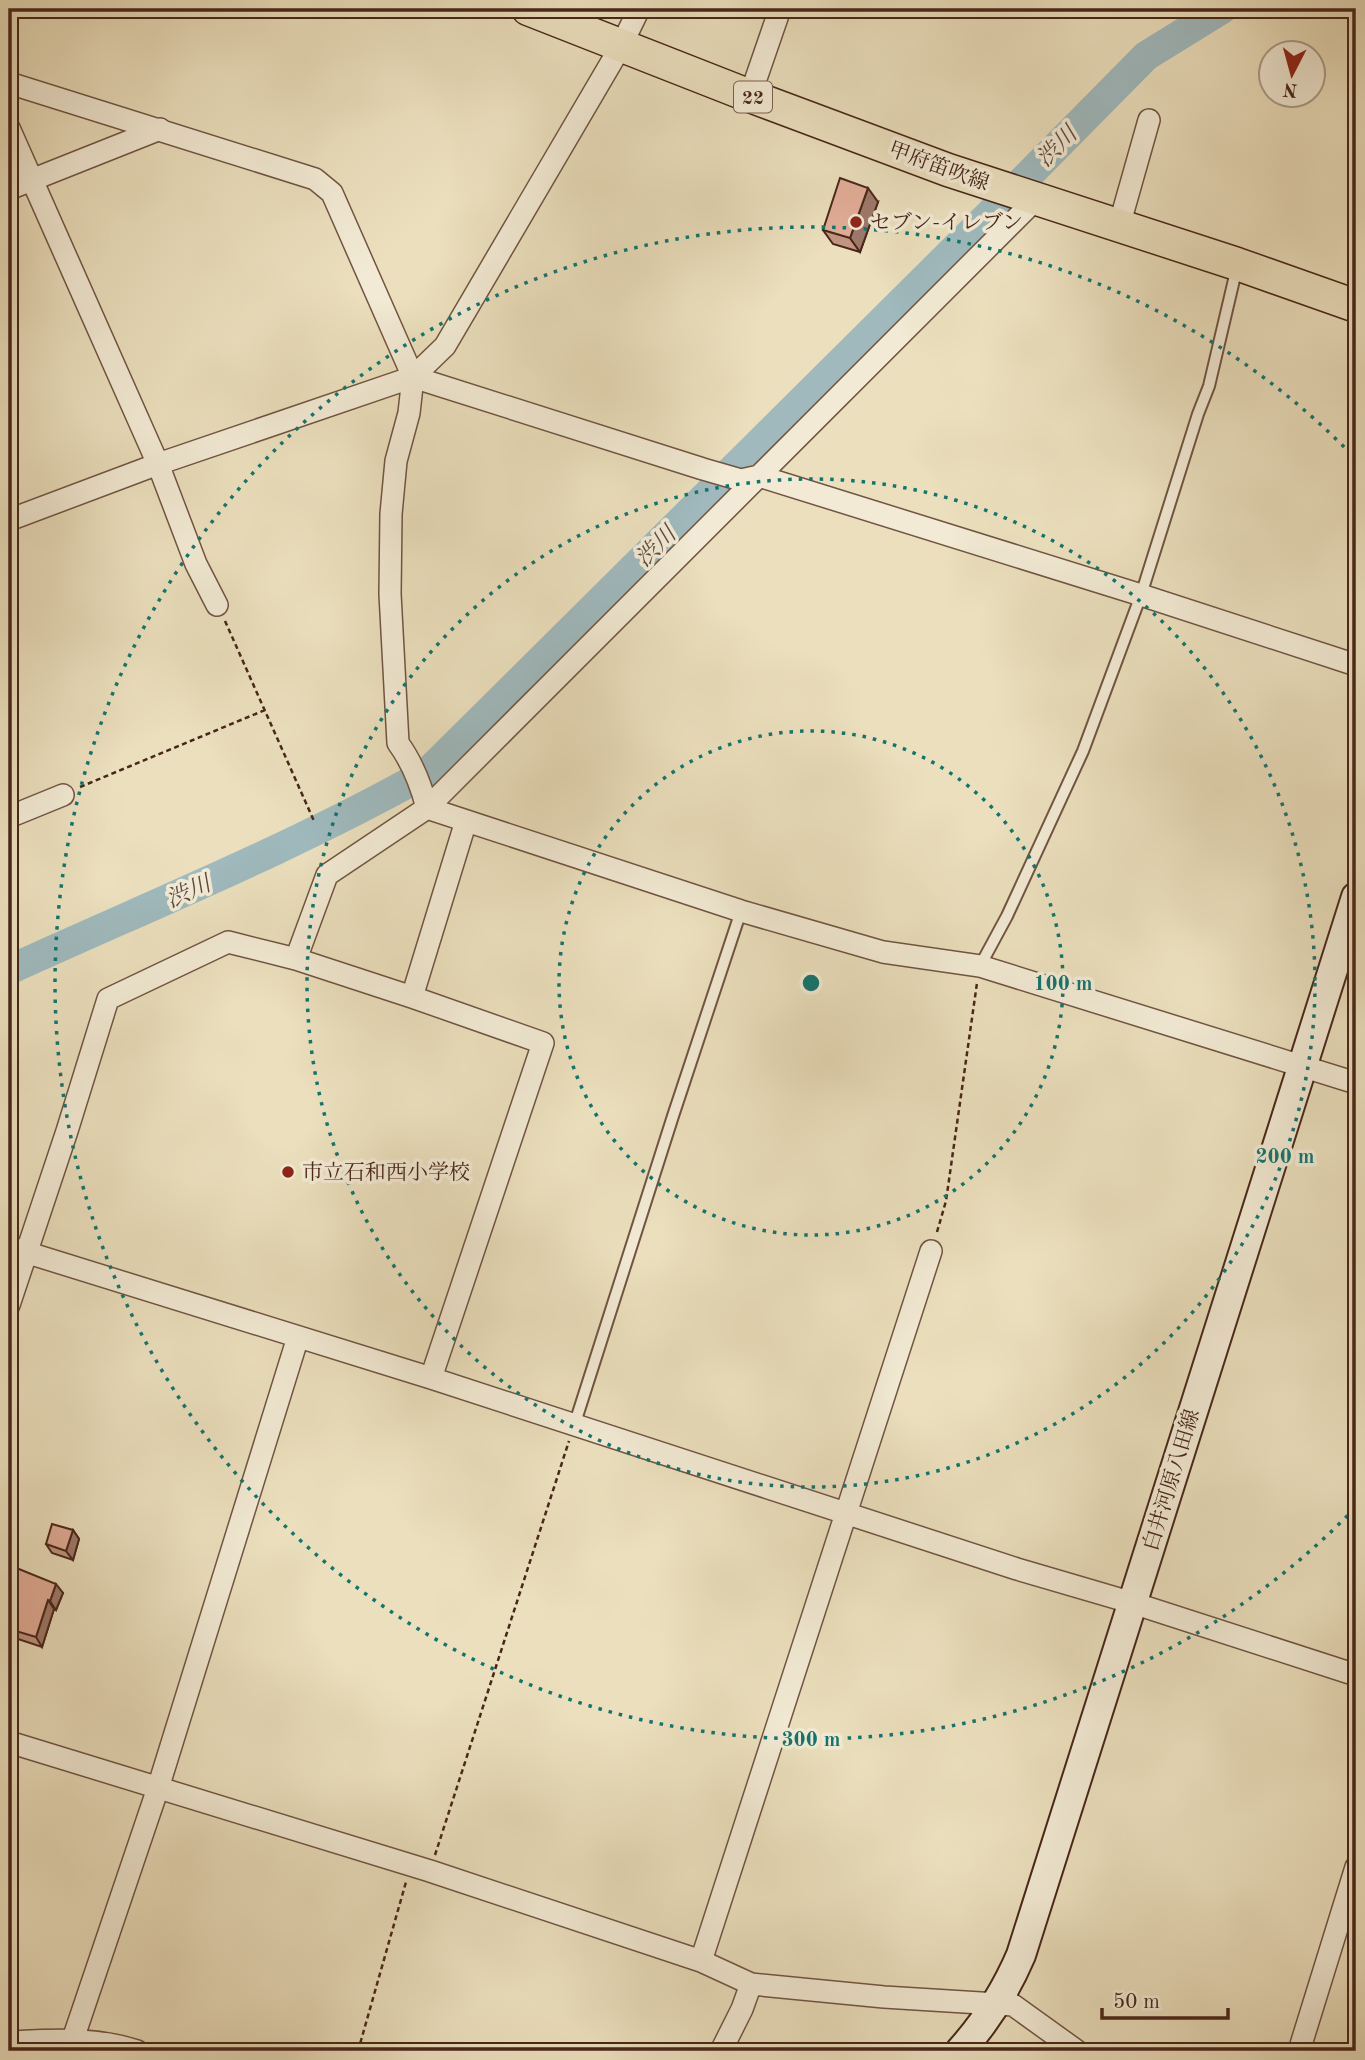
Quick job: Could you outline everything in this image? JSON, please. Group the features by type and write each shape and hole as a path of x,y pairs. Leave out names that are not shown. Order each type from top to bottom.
{"main road":[{"name":"甲府笛吹線","path":"528,9 750,96 979,181 1237,264 1356,306"},
{"name":"白井河原八田線","path":"960,2051 996,2005 1021,1955 1356,897"}],"street":[{"path":"9,520 158,464 413,377 444,346 621,46 639,9"},
{"path":"750,96 780,9"},
{"path":"9,83 315,179 332,193 413,377 409,413 396,461 391,514 390,594 398,743 407,756 425,800 466,821 741,911 883,952 980,966 1356,1083"},
{"path":"1119,226 1149,120"},
{"path":"9,128 158,464 196,564 218,605"},
{"path":"9,189 160,129"},
{"path":"296,959 327,875 425,800 1030,198"},
{"path":"413,377 703,469 750,478 1141,595 1356,665"},
{"path":"9,817 63,795"},
{"path":"412,997 466,821"},
{"path":"9,1305 17,1250 67,1131 108,999 228,942 296,959 543,1043 431,1378"},
{"path":"17,1250 431,1378 1017,1569 1133,1603 1356,1675"},
{"path":"701,1961 931,1251"},
{"path":"73,2039 158,1788 298,1337"},
{"path":"9,1742 420,1868 701,1961 751,1984 1013,2005 1077,2051"},
{"path":"1299,2051 1356,1867"},
{"path":"721,2051 751,1984"},
{"path":"9,2042 73,2039 138,2051"}],"lane":[{"path":"980,966 1007,916 1083,751 1141,595 1209,386 1237,264"},
{"path":"574,1426 741,911"}],"path":[{"path":"218,605 314,821"},
{"path":"63,795 265,710"},
{"path":"931,1251 946,1201 980,966"},
{"path":"358,2051 574,1426"}],"building":[{"path":"840,178 868,188 850,238 823,230"},
{"path":"52,1524 73,1530 66,1551 46,1544"},
{"path":"9,1565 56,1584 36,1637 9,1629"}],"waterway":[{"name":"渋川","path":"9,970 273,851 428,772 1146,56 1222,9"}],"place":[{"name":"セブン-イレブン","path":"856,222"},
{"name":"市立石和西小学校","path":"288,1172"}]}
